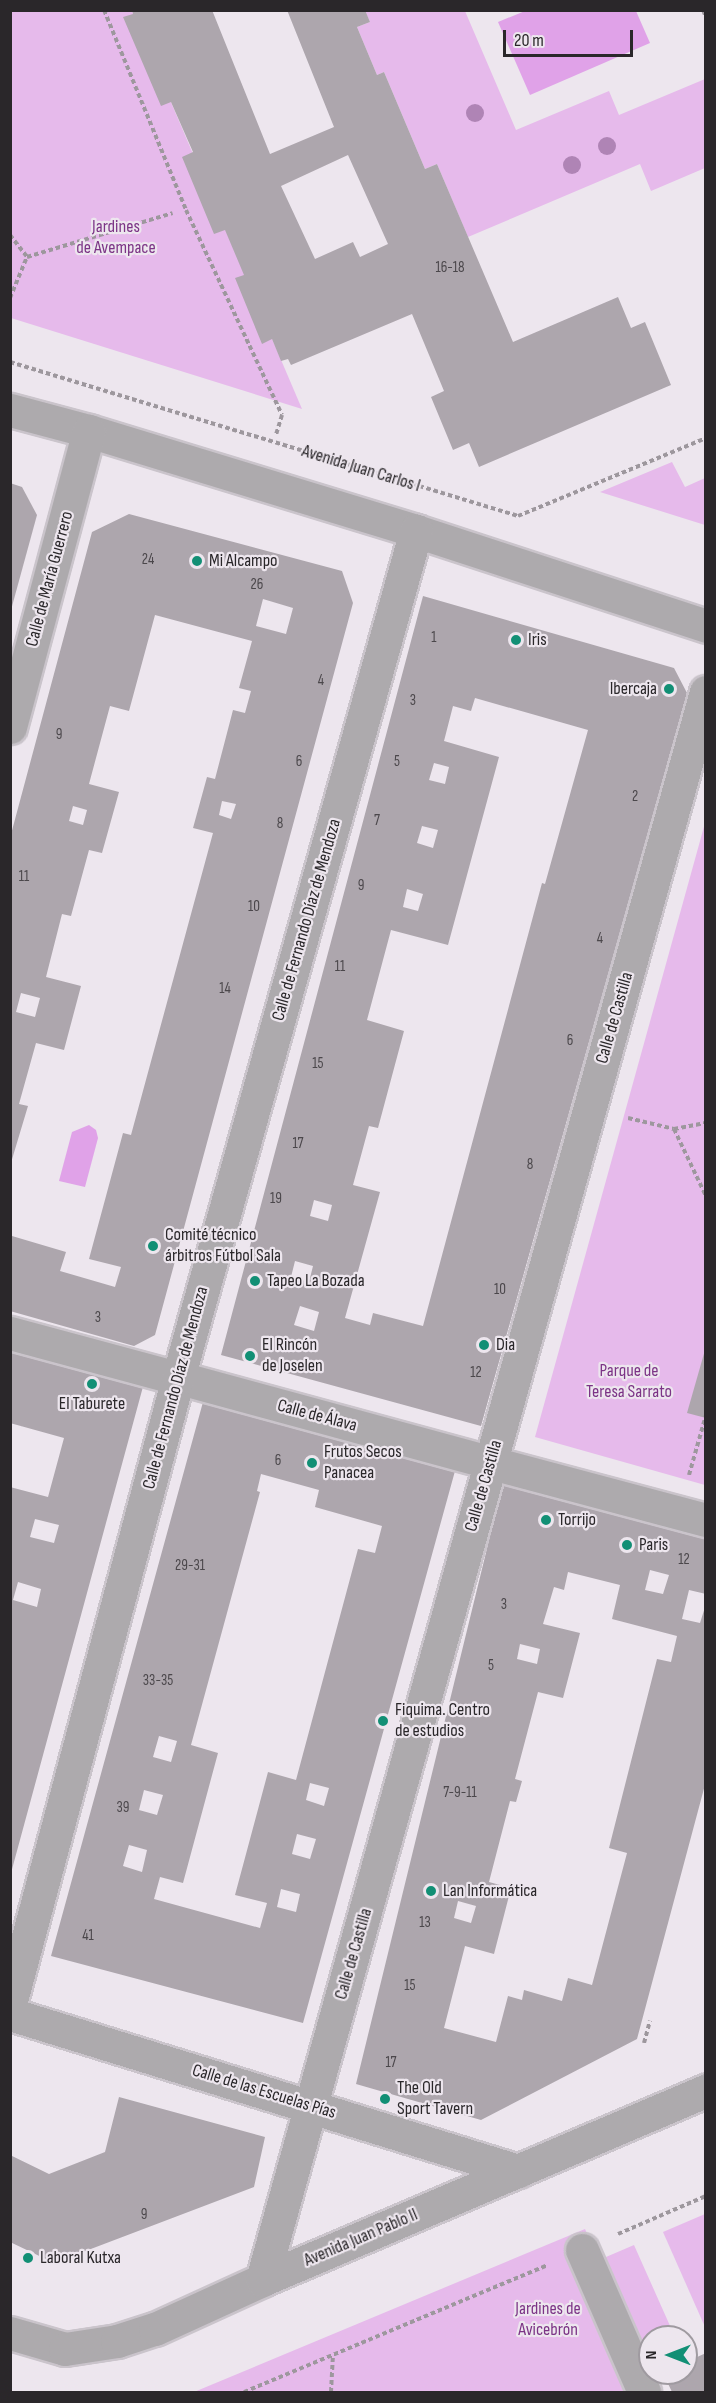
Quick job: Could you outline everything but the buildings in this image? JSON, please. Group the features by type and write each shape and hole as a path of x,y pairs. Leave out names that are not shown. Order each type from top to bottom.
{"street":[{"path":"10,410 88,431 416,531 705,627"},
{"name":"Calle de María Guerrero","path":"10,727 88,431"},
{"name":"Calle de Fernando Díaz de Mendoza","path":"10,2004 181,1367 416,531"},
{"name":"Calle de Castilla","path":"262,2280 705,692"},
{"name":"Calle de Álava","path":"10,1333 705,1520"},
{"name":"Calle de las Escuelas Pías","path":"10,2014 312,2106 518,2172"},
{"name":"Avenida Juan Pablo II","path":"10,2333 65,2349 117,2341 155,2329 262,2280 705,2091"},
{"path":"582,2250 644,2392"}],"path":[{"path":"104,10 186,210 282,415 276,435"},
{"path":"703,10 705,17"},
{"path":"27,257 173,213"},
{"path":"10,235 27,257"},
{"path":"10,298 27,257"},
{"name":"Avenida Juan Carlos I","path":"10,362 518,516 705,438"},
{"path":"589,1110 674,1129 705,1123"},
{"path":"674,1129 705,1197"},
{"path":"687,1480 705,1415"},
{"path":"644,2043 650,2021"},
{"path":"244,2392 705,2196"},
{"path":"331,2392 333,2355"}],"green space":[{"name":"Jardines de Avempace","path":"10,11 132,11 302,409 11,318"},
{"path":"365,11 465,11 516,130 609,91 619,115 705,79 705,168 651,191 640,164 468,237 437,164 425,169 384,72 377,75 357,27 370,22"},
{"path":"672,462 685,487 705,478 705,525 600,492"},
{"name":"Parque de Teresa Sarrato","path":"705,823 705,1485 535,1437"},
{"path":"705,2214 705,2327 663,2232"},
{"name":"Jardines de Avicebrón","path":"585,2229 599,2260 634,2245 670,2325 638,2325 638,2385 655,2385 658,2392 194,2392"}],"shaded area":[{"path":"525,11 636,11 650,43 530,95 498,22"},
{"path":"89,1125 96,1130 98,1138 85,1187 59,1181 72,1132"}],"place":[{"name":"Mi Alcampo","path":"197,561"},
{"name":"Iris","path":"516,640"},
{"name":"Ibercaja","path":"669,689"},
{"name":"Comité técnico árbitros Fútbol Sala","path":"153,1246"},
{"name":"Tapeo La Bozada","path":"255,1281"},
{"name":"Dia","path":"484,1345"},
{"name":"El Rincón de Joselen","path":"250,1356"},
{"name":"El Taburete","path":"92,1384"},
{"name":"Frutos Secos Panacea","path":"312,1463"},
{"name":"Torrijo","path":"546,1520"},
{"name":"Paris","path":"627,1545"},
{"name":"Fiquima. Centro de estudios","path":"383,1721"},
{"name":"Lan Informática","path":"431,1891"},
{"name":"The Old Sport Tavern","path":"385,2099"},
{"name":"Laboral Kutxa","path":"28,2258"}]}
